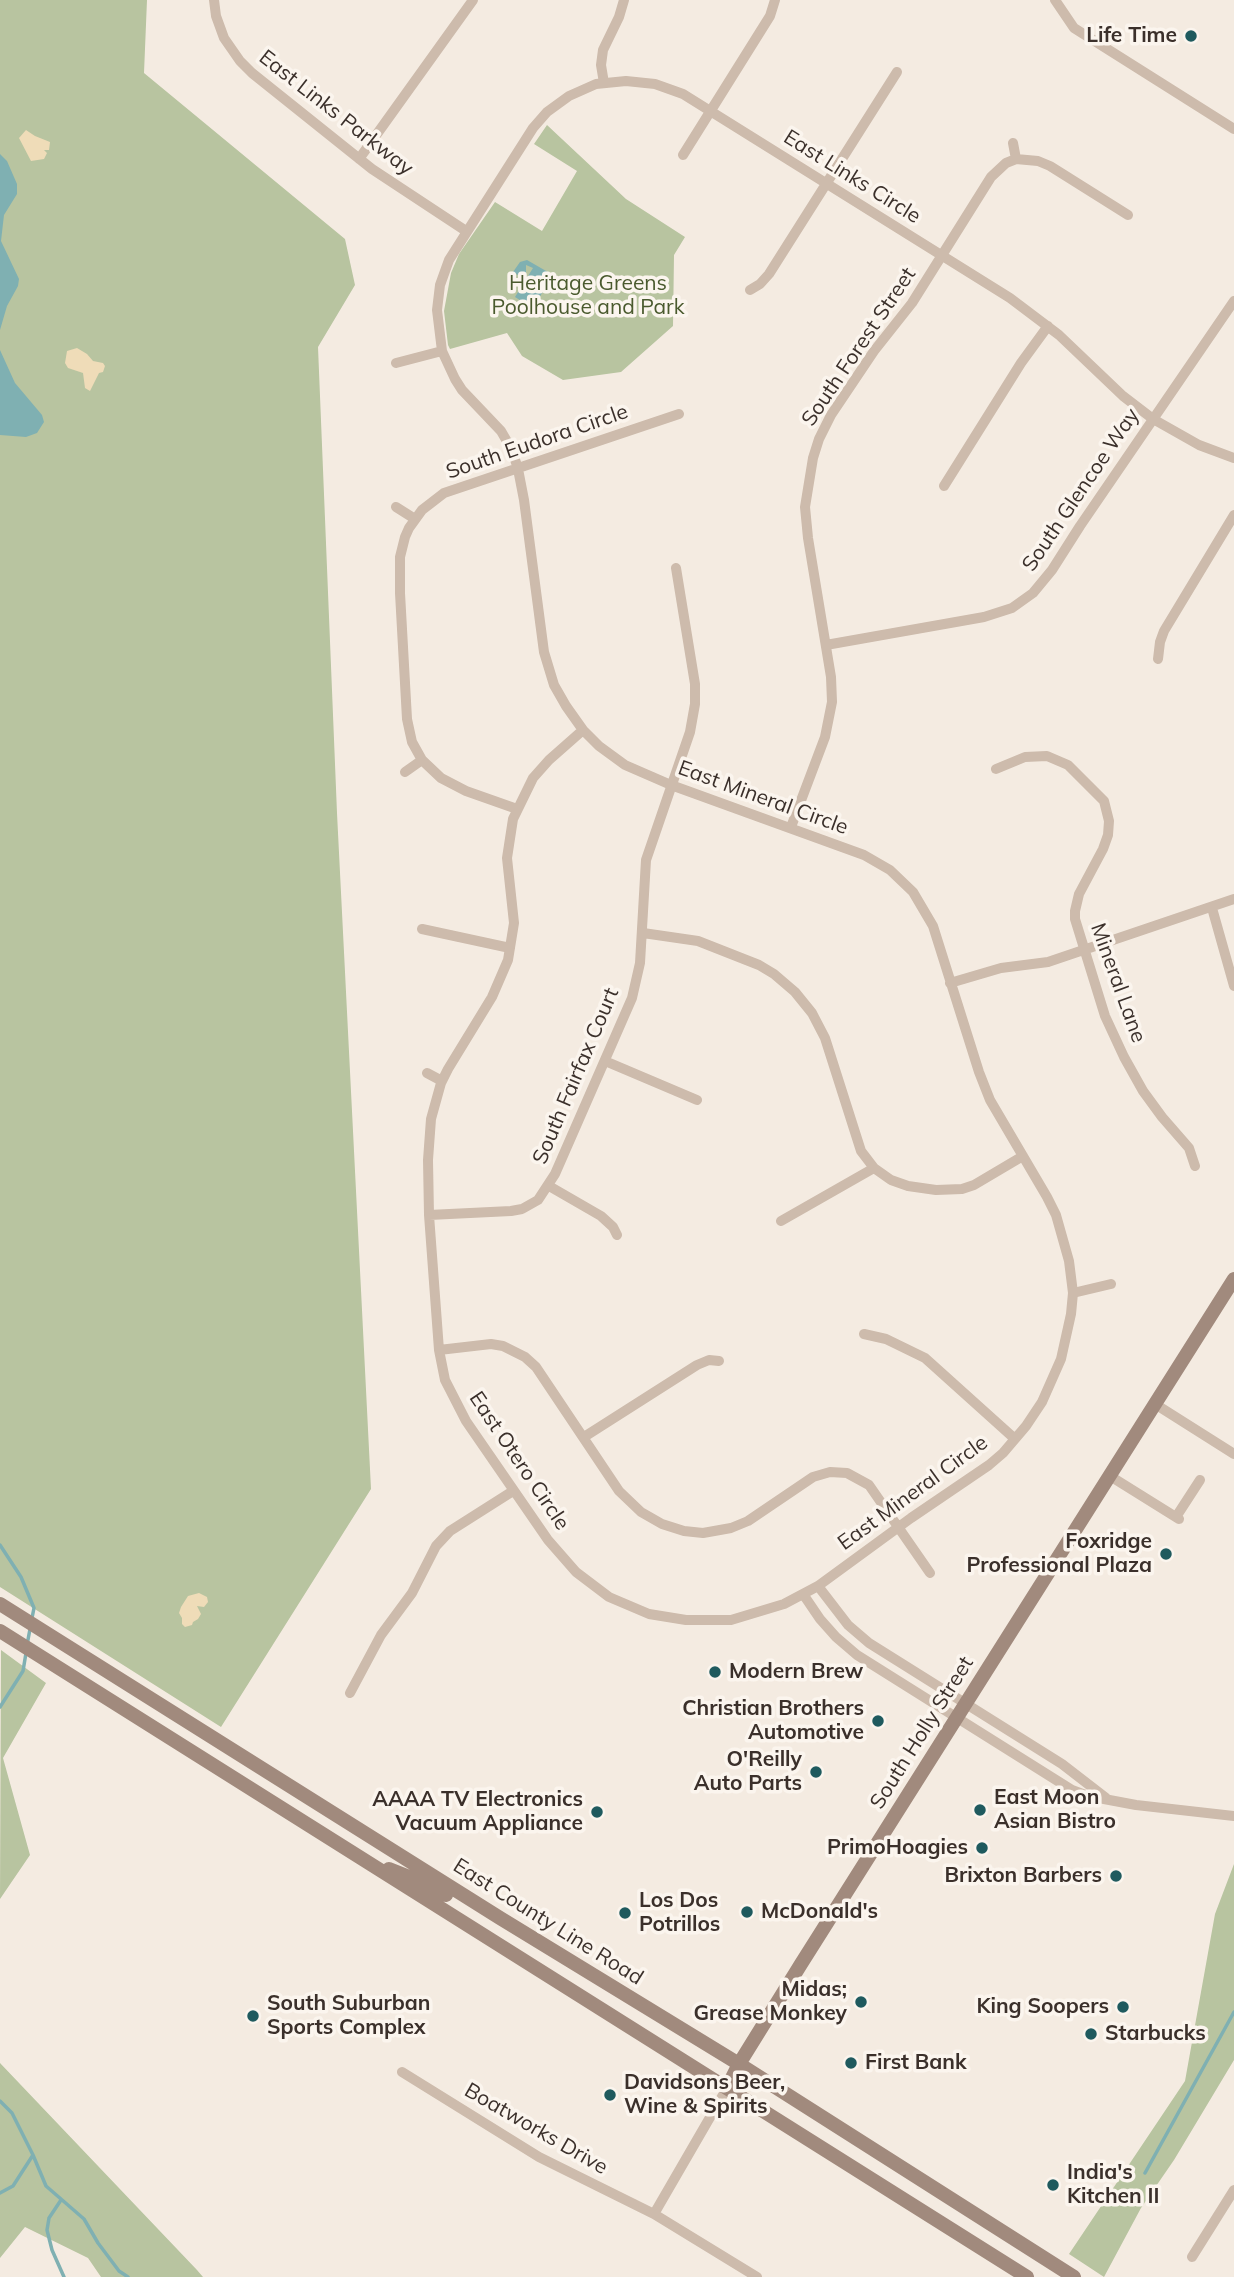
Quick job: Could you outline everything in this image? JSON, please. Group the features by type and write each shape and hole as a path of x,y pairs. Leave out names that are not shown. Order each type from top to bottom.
{"main road":[{"name":"South Holly Street","path":"727,2088 739,2064 1234,1279"},
{"name":"East County Line Road","path":"0,1604 500,1918 739,2064 1074,2277"},
{"path":"0,1631 1027,2277"},
{"path":"358,1857 432,1886 488,1920 496,1921 500,1918"}],"street":[{"name":"East Links Parkway","path":"214,0 219,27 240,61 359,159 466,231"},
{"path":"359,159 473,0"},
{"path":"604,83 601,65 603,50 624,0"},
{"path":"684,155 770,16 775,0"},
{"path":"1055,0 1074,28 1234,129"},
{"path":"750,290 769,274 897,72"},
{"name":"East Links Circle","path":"466,231 533,128 569,96 604,83 640,81 669,87 1010,298 1071,345 1123,396 1153,419 1184,437 1234,458"},
{"path":"1013,143 1016,159 1038,161 1050,166 1128,215"},
{"name":"South Forest Street","path":"791,827 829,726 833,689 806,524 807,489 813,458 831,415 874,351 912,303 991,177 1006,163 1016,159"},
{"name":"East Mineral Circle","path":"466,231 449,260 440,285 437,323 442,351 462,390 507,440 518,469 544,652 560,696 583,730 611,756 640,773 864,855 890,870 913,892 933,926 990,1100 1056,1215 1069,1261 1073,1293 1066,1343 1042,1402 1015,1439 989,1465 803,1594"},
{"name":"South Glencoe Way","path":"826,645 984,617 1012,608 1023,600 1047,577 1234,301"},
{"path":"944,486 1021,363 1048,326"},
{"path":"396,363 442,351"},
{"name":"South Eudora Circle","path":"517,809 452,785 441,778 422,760 412,742 407,719 400,593 402,547 409,528 432,501 444,493 679,414"},
{"path":"396,507 415,519"},
{"path":"1158,659 1164,631 1234,515"},
{"name":"South Fairfax Court","path":"429,1214 496,1213 522,1209 538,1200 549,1186 632,998 640,963 646,860 690,733 695,704 695,684 676,568"},
{"name":"East Otero Circle","path":"583,730 540,769 517,809 510,831 507,858 514,923 510,948 498,984 454,1056 442,1081 431,1119 428,1137 429,1214 439,1350 445,1380 457,1407 548,1540 570,1567 599,1590 633,1609 667,1618 721,1621 768,1611 803,1594"},
{"name":"Mineral Lane","path":"996,769 1025,757 1047,756 1068,765 1104,801 1109,821 1108,835 1079,894 1074,911 1105,1016 1124,1057 1143,1091 1189,1148 1195,1166"},
{"path":"405,772 422,760"},
{"path":"950,983 1001,968 1048,961 1234,899"},
{"path":"1212,908 1234,986"},
{"path":"422,929 510,948"},
{"path":"643,933 698,941 759,965 795,992 819,1024 856,1139 874,1168 891,1180 908,1186 947,1191 974,1185 1023,1156"},
{"path":"605,1061 697,1100"},
{"path":"427,1073 442,1081"},
{"path":"781,1221 874,1168"},
{"path":"549,1186 601,1216 617,1235"},
{"path":"1073,1293 1111,1284"},
{"path":"863,1334 886,1339 925,1358 1015,1439"},
{"path":"439,1350 491,1344 503,1346 525,1357 536,1367 630,1503 651,1519 672,1528 703,1533 731,1528 748,1521 813,1477 839,1471 856,1476 869,1485 930,1573"},
{"path":"584,1437 697,1365 709,1360 719,1361"},
{"path":"1156,1404 1234,1454"},
{"path":"1110,1476 1178,1518 1200,1480"},
{"path":"350,1693 381,1635 412,1593 436,1546 450,1531 513,1491"},
{"path":"818,1586 859,1635 1062,1764 1107,1798"},
{"path":"803,1594 820,1619 847,1648 1073,1790 1088,1796 1136,1804 1234,1816"},
{"name":"Boatworks Drive","path":"402,2072 538,2157 654,2214 757,2277"},
{"name":"South Holly Street","path":"654,2214 727,2088"},
{"path":"1192,2257 1234,2190"}],"green space":[{"path":"0,0 147,0 144,73 345,239 355,285 318,347 337,813 371,1489 221,1727 0,1587"},
{"name":"Heritage Greens Poolhouse and Park","path":"547,125 626,199 685,237 674,255 673,326 621,372 563,380 522,356 507,333 450,349 448,345 444,311 451,273 459,254 495,202 542,231 577,171 534,144"},
{"path":"1,1650 46,1683 3,1758 30,1855 0,1899"},
{"path":"1234,1864 1234,2060 1174,2160 1141,2208 1104,2277 1069,2254 1185,2081 1215,1914"},
{"path":"0,2063 203,2277 101,2277 88,2258 25,2227 0,2258"}],"sand":[{"path":"26,130 50,142 49,150 44,150 47,153 44,159 31,161 19,138"},
{"path":"77,348 93,361 105,366 90,391 85,388 83,373 68,368 65,363 67,351"},
{"path":"199,1593 207,1597 208,1602 204,1607 197,1606 201,1614 192,1625 185,1627 179,1613 181,1607 188,1596"}],"water":[{"path":"0,154 7,161 17,184 17,194 4,215 1,241 19,279 0,330"},
{"path":"527,260 553,275 539,298 552,308 547,317 515,297 533,268 526,265 523,278 513,272 520,262"},
{"path":"0,350 15,383 42,415 44,422 37,433 26,437 0,435"}],"waterway":[{"path":"0,1545 21,1577 34,1608 32,1618"},
{"path":"27,1645 30,1629"},
{"path":"0,1707 23,1671 26,1653"},
{"path":"1145,2173 1234,2012"},
{"path":"0,2101 12,2113 46,2186 84,2219 119,2271 128,2277"},
{"path":"0,2193 13,2186 33,2155"},
{"path":"61,2200 49,2218 47,2230 52,2250 64,2277"}],"place":[{"name":"Life Time","path":"1191,36"},
{"name":"Foxridge Professional Plaza","path":"1166,1554"},
{"name":"Modern Brew","path":"715,1672"},
{"name":"Christian Brothers Automotive","path":"878,1721"},
{"name":"O'Reilly Auto Parts","path":"816,1772"},
{"name":"East Moon Asian Bistro","path":"980,1810"},
{"name":"AAAA TV Electronics Vacuum Appliance","path":"597,1812"},
{"name":"PrimoHoagies","path":"982,1848"},
{"name":"Brixton Barbers","path":"1116,1876"},
{"name":"McDonald's","path":"747,1912"},
{"name":"Los Dos Potrillos","path":"625,1913"},
{"name":"Midas; Grease Monkey","path":"861,2002"},
{"name":"King Soopers","path":"1123,2007"},
{"name":"South Suburban Sports Complex","path":"253,2016"},
{"name":"Starbucks","path":"1091,2034"},
{"name":"First Bank","path":"851,2063"},
{"name":"Davidsons Beer, Wine & Spirits","path":"610,2095"},
{"name":"India's Kitchen II","path":"1053,2185"}]}
